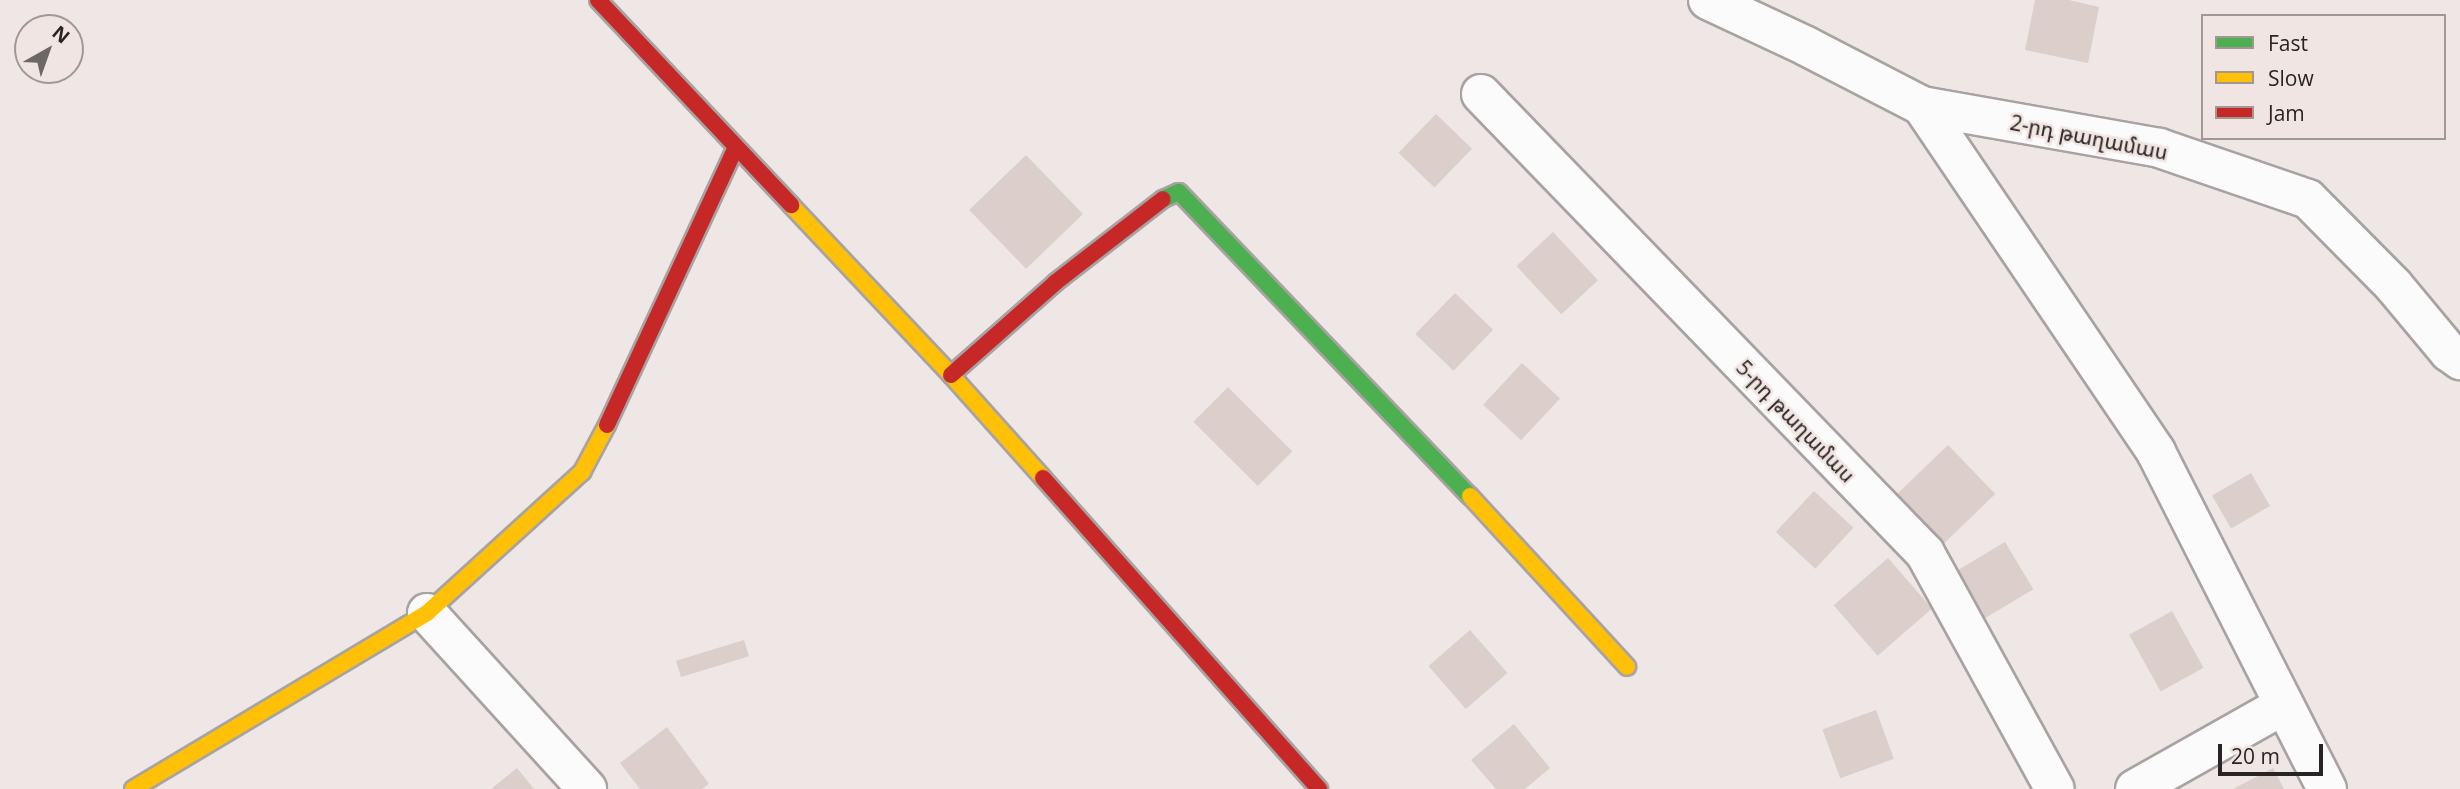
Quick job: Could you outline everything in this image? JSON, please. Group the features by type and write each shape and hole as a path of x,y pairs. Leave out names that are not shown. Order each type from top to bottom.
{"street":[{"path":"598,0 951,375 1319,789"},
{"name":"2-րդ թաղամաս","path":"1708,0 1806,46 1922,106 2159,148 2308,199 2394,286 2449,352 2460,360"},
{"name":"5-րդ թաղամաս","path":"1481,94 1925,553 2055,789"},
{"path":"1922,106 2156,452 2328,789"},
{"path":"149,785 427,613 582,472 624,393 736,147"},
{"path":"951,375 1056,282 1158,202 1179,192 1449,474 1627,667"},
{"path":"427,613 587,789"},
{"path":"2135,789 2284,705"}],"building":[{"path":"2035,0 2069,0 2099,7 2088,63 2025,50"},
{"path":"1436,114 1472,149 1434,188 1398,153"},
{"path":"1026,155 1083,214 1026,269 969,210"},
{"path":"1553,232 1598,280 1561,314 1516,266"},
{"path":"1455,293 1493,330 1454,371 1415,334"},
{"path":"1522,363 1560,398 1521,440 1483,405"},
{"path":"1228,387 1292,451 1258,486 1193,422"},
{"path":"1948,445 1995,494 1941,546 1894,497"},
{"path":"2251,473 2270,506 2231,528 2212,496"},
{"path":"1814,491 1853,528 1815,569 1776,532"},
{"path":"2005,542 2033,589 1984,619 1955,572"},
{"path":"1888,558 1932,609 1878,656 1834,605"},
{"path":"2172,611 2204,668 2161,692 2129,635"},
{"path":"1470,630 1507,673 1466,709 1428,666"},
{"path":"744,640 749,656 681,677 676,661"},
{"path":"1876,710 1894,759 1840,778 1822,729"},
{"path":"1514,724 1550,768 1525,789 1496,789 1471,760"},
{"path":"667,727 709,784 702,789 640,789 620,763"},
{"path":"517,768 534,789 491,789"},
{"path":"2273,768 2284,789 2233,789"}],"traffic: fast":[{"path":"1163,199 1179,192 1470,496"}],"traffic: slow":[{"path":"791,205 951,375 1043,478"},
{"path":"133,789 427,613 582,472 607,425"},
{"path":"1470,496 1627,667"}],"traffic: jam":[{"path":"598,0 791,205"},
{"path":"607,425 736,147"},
{"path":"951,375 1056,282 1163,199"},
{"path":"1043,478 1319,789"}]}
